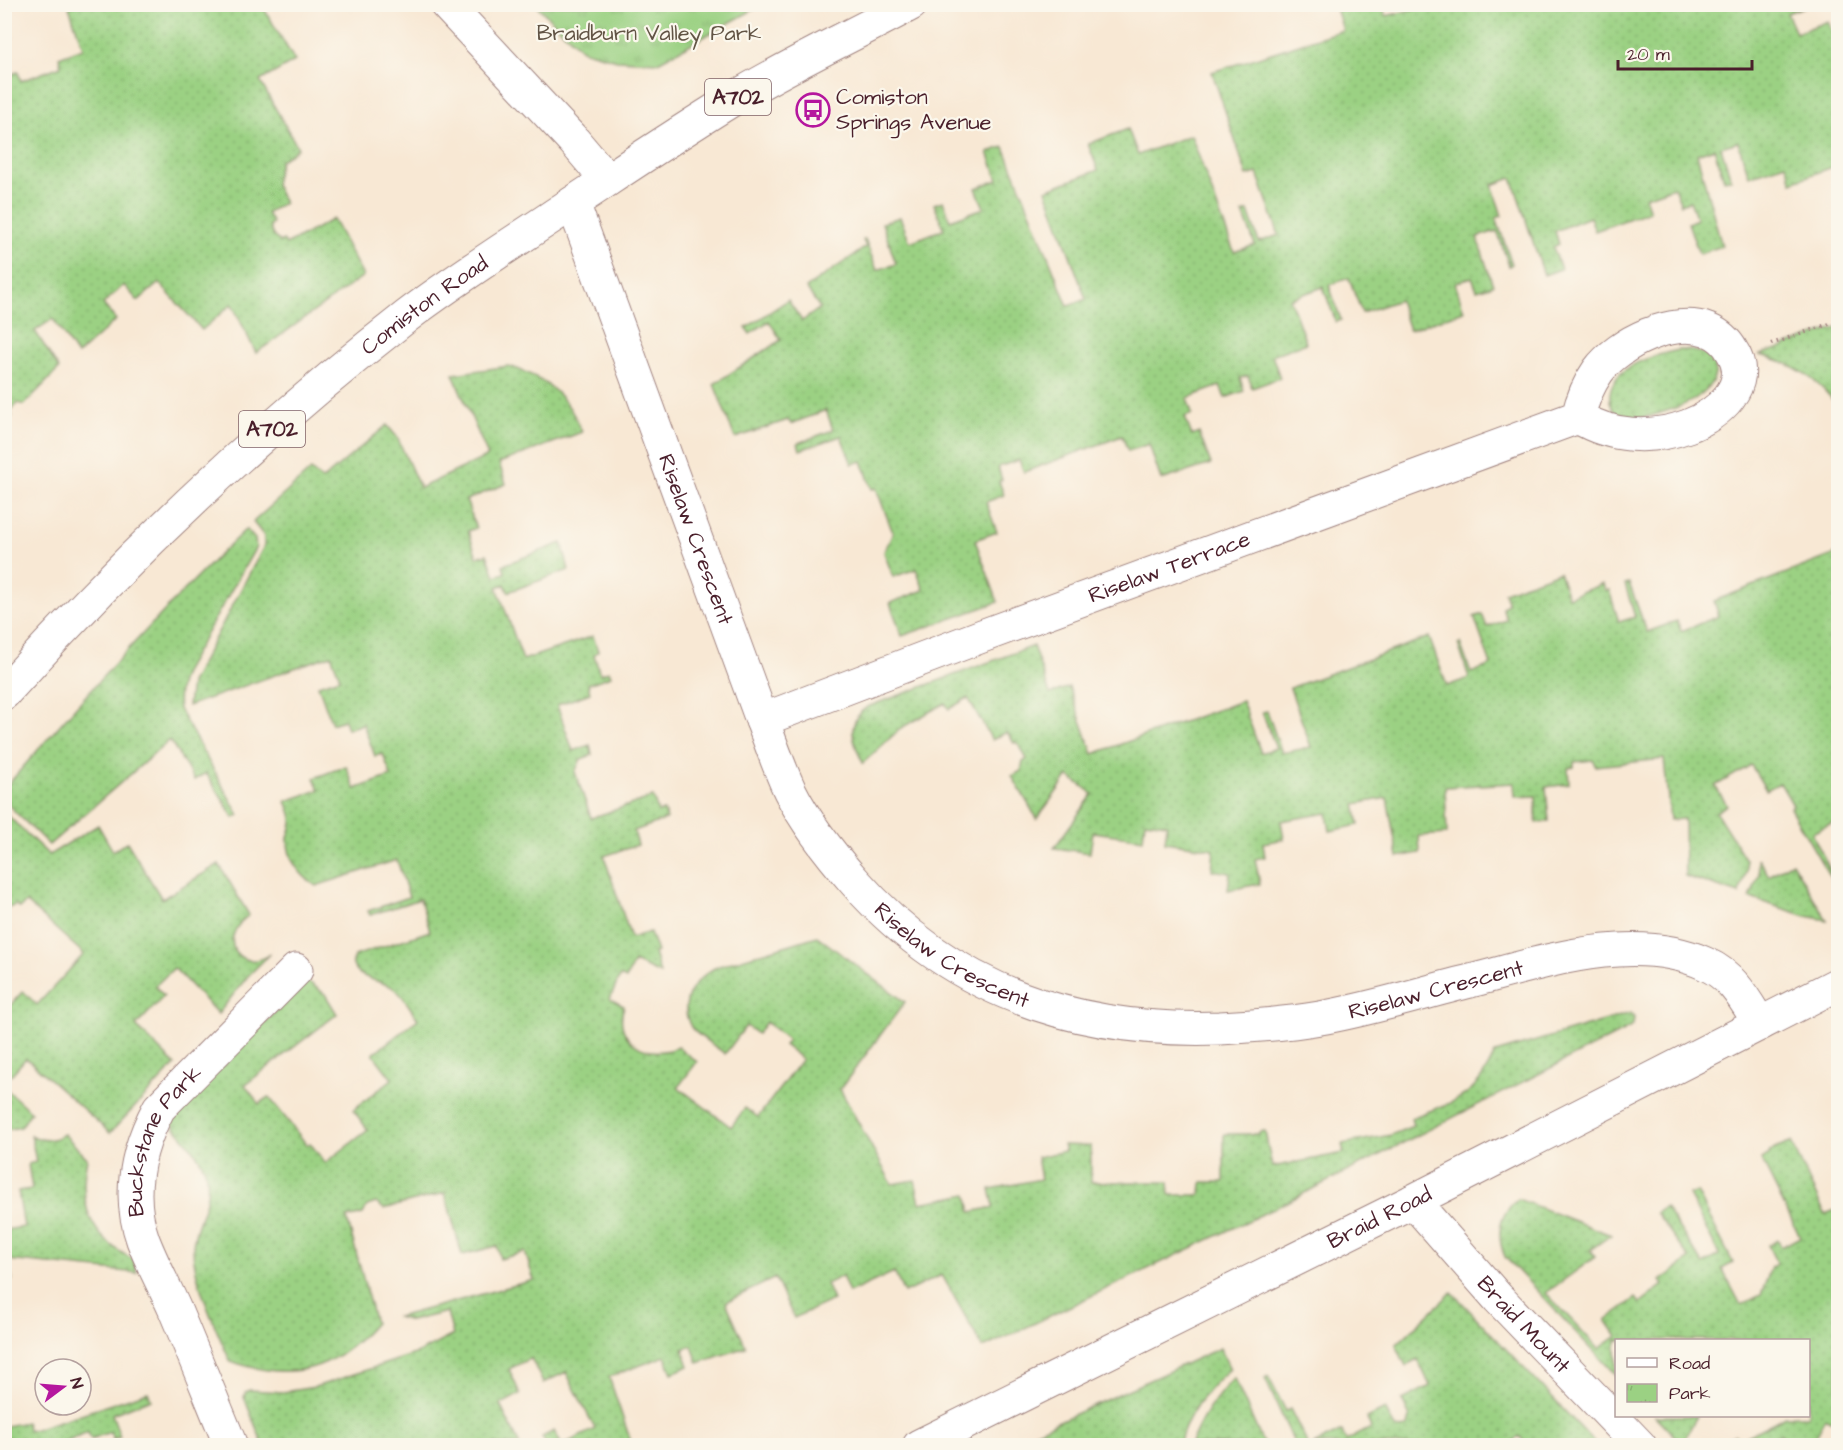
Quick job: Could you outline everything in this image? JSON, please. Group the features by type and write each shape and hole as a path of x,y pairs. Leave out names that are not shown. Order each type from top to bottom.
{"street":[{"path":"446,4 574,141 607,180"},
{"name":"Comiston Road","path":"4,693 66,626 202,490 294,410 428,301 607,180 745,92 911,4"},
{"name":"Riselaw Crescent","path":"573,203 762,720 791,793 832,857 879,909 929,950 1003,992 1080,1018 1138,1027 1197,1029 1259,1026 1320,1018 1586,954 1612,950 1639,950 1686,957 1722,972 1736,986 1760,1024"},
{"path":"1678,327 1698,327 1726,342 1736,357 1738,375 1736,385 1728,399 1713,413 1691,425 1659,434 1631,435 1605,429 1578,417 1585,393 1598,371 1617,351 1645,336 1678,327"},
{"name":"Riselaw Terrace","path":"762,720 981,636 1578,417"},
{"name":"Buckstane Park","path":"231,1446 162,1278 142,1237 137,1215 136,1171 148,1129 159,1108 296,970"},
{"name":"Braid Road","path":"919,1446 1413,1201 1839,984"},
{"name":"Braid Mount","path":"1413,1201 1498,1298 1640,1446"}],"path":[{"path":"1736,357 1839,321"}],"green space":[{"path":"1433,4 1810,5 1787,13 1796,33 1828,21 1838,48 1838,165 1792,182 1786,164 1749,176 1738,142 1721,147 1731,179 1724,180 1714,148 1697,154 1722,246 1699,254 1688,223 1697,219 1690,201 1681,204 1674,187 1645,197 1650,211 1595,231 1590,217 1555,231 1559,244 1553,247 1561,269 1544,275 1512,178 1492,185 1502,216 1496,218 1512,264 1509,266 1497,231 1477,237 1493,285 1477,290 1472,277 1455,283 1464,311 1409,330 1399,300 1362,313 1349,278 1329,285 1341,320 1336,322 1323,287 1290,299 1306,343 1272,355 1280,378 1252,388 1248,376 1240,378 1244,391 1225,398 1220,386 1187,398 1192,414 1185,417 1192,436 1199,433 1211,464 1161,480 1149,444 1128,451 1122,436 1024,472 1019,460 998,467 1002,480 999,481 1004,495 986,502 997,532 975,540 998,602 902,636 890,603 924,590 916,569 893,577 884,552 893,533 876,488 872,489 862,461 852,464 841,436 800,450 798,443 833,430 826,410 791,424 788,420 735,438 714,384 781,340 769,321 750,334 746,328 788,300 802,321 820,308 806,288 866,247 863,240 865,239 877,270 896,264 882,223 900,217 910,242 944,229 934,204 943,201 950,220 984,208 976,188 998,180 988,152 1004,147 1068,306 1086,299 1046,190 1098,170 1088,144 1128,129 1138,155 1191,135 1234,252 1255,245 1243,213 1248,211 1259,242 1279,235 1257,173 1247,176 1212,72 1343,30 1335,5 1383,5 1386,16"},
{"path":"75,5 262,5 295,61 260,81 298,148 280,161 275,184 284,203 267,213 273,223 270,225 271,233 281,242 283,240 286,245 333,219 363,276 256,353 232,304 202,330 159,283 138,301 124,285 103,304 116,320 77,355 53,319 35,331 59,369 24,405 18,403 10,411 12,416 5,423 5,69 9,68 11,74 18,72 21,81 61,66 59,57 83,48 69,7"},
{"name":"Braidburn Valley Park","path":"536,5 762,5 658,62 617,60 582,50"},
{"path":"1838,327 1838,407 1822,388 1804,374 1784,363 1760,355"},
{"path":"1679,350 1703,353 1710,358 1715,372 1713,381 1706,389 1687,403 1642,418 1617,414 1610,402 1610,393 1619,375 1627,368 1648,358"},
{"path":"509,366 534,376 563,398 582,432 499,463 506,484 466,500 476,528 468,531 477,557 487,554 495,576 505,573 503,565 562,543 569,570 508,592 505,584 497,587 523,660 593,636 598,651 594,655 600,674 609,671 611,676 588,684 590,693 557,705 573,751 590,745 592,755 581,759 575,772 591,818 653,797 658,812 664,811 667,819 634,831 638,845 604,856 631,938 650,932 657,952 654,953 660,974 634,962 626,979 620,976 610,999 624,1006 623,1029 635,1044 655,1051 666,1051 678,1047 697,1062 678,1087 731,1127 745,1108 758,1117 802,1059 784,1045 788,1040 766,1022 757,1034 746,1026 725,1054 691,1027 686,1009 690,992 701,978 716,967 817,936 905,1002 840,1089 892,1184 915,1180 920,1203 967,1194 971,1212 994,1207 990,1189 1041,1179 1037,1157 1065,1151 1063,1145 1091,1146 1091,1182 1169,1182 1170,1195 1201,1195 1202,1182 1224,1182 1224,1134 1259,1134 1265,1131 1272,1167 1344,1153 1342,1144 1391,1135 1413,1126 1411,1118 1462,1096 1480,1080 1495,1053 1631,1013 1634,1018 1633,1025 1279,1206 983,1348 942,1275 904,1293 894,1272 849,1293 842,1276 826,1284 833,1300 794,1318 775,1278 726,1302 746,1347 698,1363 692,1346 683,1349 689,1366 672,1373 665,1356 609,1377 632,1445 562,1445 595,1429 566,1372 543,1383 531,1358 509,1369 520,1394 500,1405 520,1445 263,1445 244,1397 249,1390 283,1392 315,1387 418,1353 453,1335 447,1312 410,1321 397,1317 534,1280 525,1252 500,1259 497,1246 462,1255 445,1193 384,1209 376,1203 367,1206 363,1214 347,1218 375,1323 343,1353 309,1368 272,1371 230,1361 207,1305 194,1261 194,1238 207,1193 205,1170 194,1151 169,1120 306,980 325,994 337,1014 245,1085 259,1104 269,1097 307,1145 310,1143 325,1163 368,1130 353,1110 392,1079 373,1054 418,1019 394,988 360,974 353,963 354,956 430,931 420,899 370,915 368,911 409,897 397,860 316,886 300,872 292,860 288,838 292,822 286,801 319,790 314,778 346,766 355,789 391,776 383,754 375,756 363,724 347,729 344,720 332,724 318,685 340,678 331,655 188,706 191,683 264,546 264,536 253,522 311,470 322,480 387,425 397,437 420,488 488,456 453,374"},
{"path":"246,529 255,539 256,547 185,671 178,699 179,709 239,815 234,818 206,773 194,780 170,740 49,845 5,802 5,788 122,656"},
{"path":"1838,553 1838,820 1812,833 1838,886 1838,891 1790,808 1793,805 1780,783 1766,790 1751,765 1715,786 1727,805 1716,812 1746,860 1747,870 1739,894 1685,876 1684,819 1670,820 1664,759 1595,766 1593,760 1574,762 1574,767 1568,768 1569,784 1546,787 1549,821 1536,823 1536,796 1515,797 1514,783 1445,787 1447,834 1419,836 1420,853 1398,857 1387,798 1355,804 1359,825 1330,831 1327,813 1281,821 1284,839 1263,843 1265,857 1255,859 1260,884 1228,890 1230,873 1212,870 1214,849 1165,842 1167,824 1145,821 1143,839 1093,832 1090,853 1054,848 1093,794 1068,776 1037,819 1012,776 1021,771 1023,762 1027,759 1017,742 1014,743 1007,732 992,740 968,698 949,709 945,703 901,728 863,763 854,740 853,726 860,713 867,707 1033,646 1050,694 1069,687 1093,754 1242,701 1261,753 1276,748 1262,712 1267,711 1282,753 1311,747 1290,688 1429,637 1447,686 1469,678 1458,644 1460,643 1471,673 1491,665 1474,617 1482,614 1487,627 1507,620 1502,607 1508,604 1504,592 1559,572 1568,597 1603,584 1605,591 1609,590 1619,622 1635,617 1625,584 1629,583 1647,632 1677,621 1681,631 1719,616 1714,601"},
{"path":"5,813 49,855 98,825 113,851 127,842 162,899 219,864 249,915 233,935 236,952 241,957 250,960 270,954 248,976 218,1014 174,968 155,986 164,996 136,1026 175,1065 110,1133 26,1058 5,1082 5,1011 23,991 37,1005 84,954 26,902 20,908 16,905 5,909"},
{"path":"1758,858 1769,876 1792,862 1827,920 1806,916 1750,898 1759,874"},
{"path":"5,1088 31,1112 21,1127 5,1130"},
{"path":"64,1134 87,1158 84,1190 90,1218 106,1240 133,1259 137,1273 8,1260 12,1280 5,1282 5,1230 24,1227 18,1191 32,1189 28,1164 36,1162 31,1135 48,1140"},
{"path":"1791,1142 1825,1214 1838,1209 1838,1424 1825,1418 1812,1445 1787,1445 1781,1434 1758,1445 1714,1445 1735,1435 1739,1440 1784,1417 1810,1417 1810,1339 1615,1339 1615,1374 1505,1257 1500,1241 1501,1226 1506,1211 1518,1199 1611,1235 1590,1250 1595,1257 1546,1293 1599,1349 1617,1336 1606,1320 1636,1298 1640,1303 1663,1285 1660,1281 1690,1259 1656,1213 1665,1207 1703,1264 1719,1255 1689,1195 1697,1192 1733,1263 1722,1269 1741,1305 1761,1295 1771,1267 1777,1264 1768,1245 1778,1240 1781,1247 1800,1237 1761,1159 1770,1154 1769,1152"},
{"path":"1452,1292 1597,1445 1527,1445 1519,1436 1509,1446 1313,1445 1342,1431 1346,1441 1371,1428 1367,1418 1385,1409 1395,1428 1402,1429 1408,1426 1410,1417 1402,1400 1430,1386 1418,1360 1406,1366 1396,1345"},
{"path":"1220,1348 1230,1369 1198,1403 1179,1445 1032,1445 1024,1437"},
{"path":"1268,1376 1286,1411 1290,1409 1308,1445 1295,1445 1265,1378"},
{"path":"1234,1378 1264,1445 1190,1445 1208,1410"},
{"path":"148,1392 151,1399 112,1414 120,1436 113,1439 110,1432 91,1439 88,1432 63,1442 64,1445 5,1445 5,1426 26,1422 29,1431 72,1417 93,1417 93,1410"},
{"path":"1656,1417 1696,1417 1682,1444"},
{"path":"554,1431 562,1445 546,1445 542,1437"}],"place":[{"name":"Comiston Springs Avenue","path":"813,110"}]}
